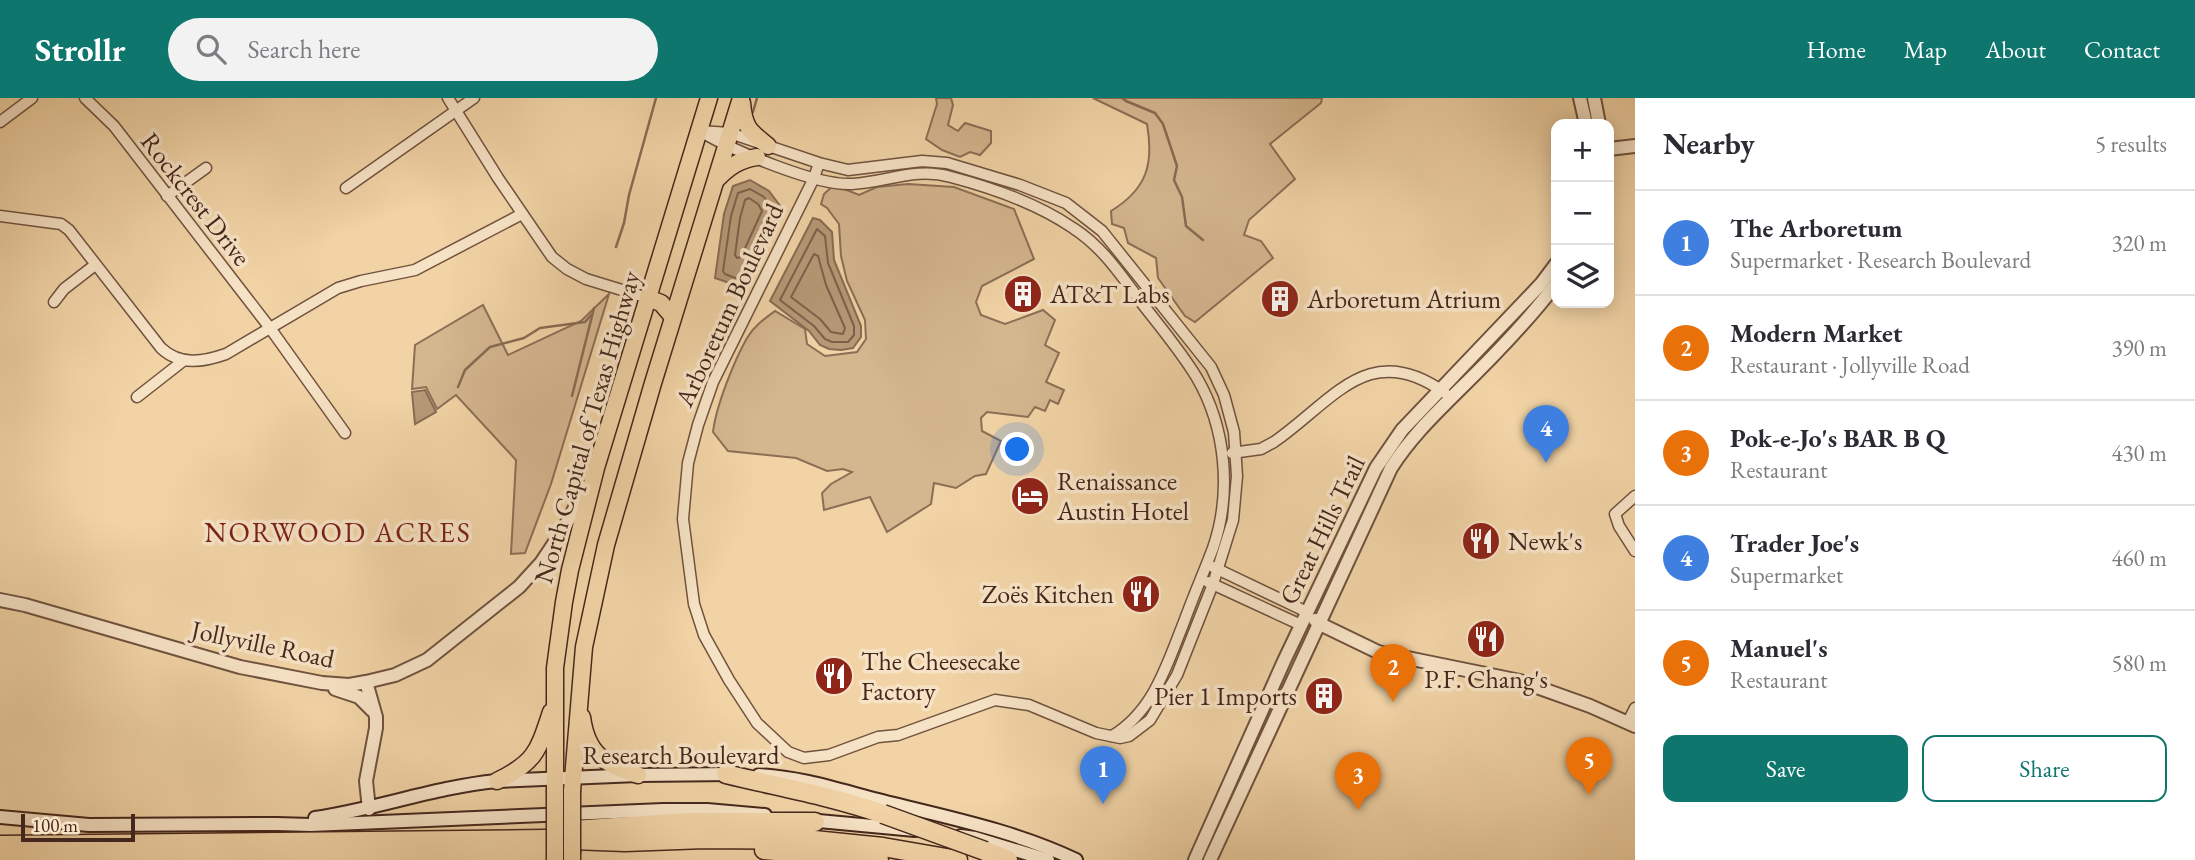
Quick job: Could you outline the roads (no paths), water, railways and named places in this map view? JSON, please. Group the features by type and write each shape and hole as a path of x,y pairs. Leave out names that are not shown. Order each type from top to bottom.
{"highway":[{"name":"North Capital of Texas Highway","path":"572,860 554,703 555,668 564,602 596,468 709,98"},
{"path":"564,785 579,698 584,648 606,545 741,98"},
{"path":"715,181 732,164 762,152 743,119 741,98"},
{"path":"648,298 661,303 673,317"},
{"path":"579,698 584,730 594,752 617,768 638,775"},
{"path":"496,781 519,770 536,753 554,703"},
{"path":"726,774 811,793 883,814 1008,860"},
{"name":"North Capital of Texas Highway","path":"555,860 564,785"},
{"path":"522,840 540,833 686,822 815,821"},
{"path":"2,847 522,840 814,840 883,847 958,860"},
{"path":"2,847 752,850 879,860"}],"street":[{"path":"0,122 32,98"},
{"name":"Rockcrest Drive","path":"85,98 114,127 270,328 345,433"},
{"path":"448,98 552,257 586,279 648,298"},
{"path":"346,188 474,98"},
{"path":"1580,98 1585,119"},
{"path":"1594,98 1598,119"},
{"name":"Arboretum Boulevard","path":"699,131 762,152 814,178 850,184 925,172 949,176 1012,198 1073,228 1098,246 1120,272 1197,377 1217,426 1222,453 1223,498 1219,528 1157,688 1133,720 1112,736"},
{"name":"Arboretum Boulevard","path":"728,139 762,152 819,163 848,170 922,161 947,163 1020,185 1066,203 1102,231 1211,367 1230,414 1236,453 1233,520 1213,584 1177,675 1150,720 1140,729 1120,738 1096,733 1029,705 995,700 898,735 878,737 829,755 804,758 788,752 757,723 729,681 698,620 694,604 683,519 688,463 713,382 819,163"},
{"path":"1614,148 1635,146"},
{"path":"167,196 206,168"},
{"path":"0,216 61,224 69,230 161,348 183,361 207,360 226,354 338,288 415,270 522,214"},
{"path":"54,302 64,289 94,265"},
{"name":"Great Hills Trail","path":"1210,860 1391,468 1446,393 1551,271"},
{"name":"Great Hills Trail","path":"1195,860 1307,612 1376,468 1402,430 1503,345 1551,290"},
{"path":"137,397 183,361"},
{"path":"1222,453 1261,449 1274,442 1350,382 1366,374 1401,371 1430,381 1446,393"},
{"name":"Jollyville Road","path":"0,600 240,667 322,683 349,685 366,682 395,675 428,660 519,587 541,563 563,530 596,468"},
{"path":"1635,496 1615,513 1619,526 1635,551"},
{"path":"1207,564 1307,612 1320,624 1378,652 1520,681 1631,724 1635,708"},
{"path":"1201,578 1301,625 1320,624"},
{"path":"366,682 376,716 366,781 369,809"},
{"path":"322,683 328,688 359,697 376,716"},
{"name":"Research Boulevard","path":"277,824 369,809 474,783 496,781 564,785 638,775 772,776 816,782 1020,837 1053,848 1076,860"},
{"name":"Research Boulevard","path":"0,817 89,825 311,825 696,810 927,831 975,838 1048,860"}],"water":[{"path":"750,180 769,191 781,207 744,288 715,278 724,214 733,186"},
{"path":"813,218 820,220 832,232 834,260 861,326 861,337 853,348 829,349 820,345 809,331 770,301"},
{"path":"425,390 436,412 415,424 412,392"}],"waterway":[{"path":"616,247 656,98"},
{"path":"753,112 757,98"},
{"path":"1122,98 1155,113 1163,124 1177,166 1174,180 1182,197 1186,226 1203,240"},
{"path":"572,396 594,308"},
{"path":"458,387 465,370 490,347 524,338 540,328 585,322 592,314"}],"place":[{"name":"AT&T Labs","path":"1023,294"},
{"name":"Arboretum Atrium","path":"1280,299"},
{"name":"Trader Joe's","path":"1546,463"},
{"name":"Renaissance Austin Hotel","path":"1030,496"},
{"name":"Newk's","path":"1481,541"},
{"name":"Zoës Kitchen","path":"1141,594"},
{"name":"P.F. Chang's","path":"1486,639"},
{"name":"The Cheesecake Factory","path":"834,676"},
{"name":"Pier 1 Imports","path":"1324,696"},
{"name":"Modern Market","path":"1393,702"},
{"name":"Manuel's","path":"1589,795"},
{"name":"The Arboretum","path":"1103,804"},
{"name":"Pok-e-Jo's BAR B Q","path":"1358,810"}],"district":[{"name":"NORWOOD ACRES","path":"338,532"}]}
